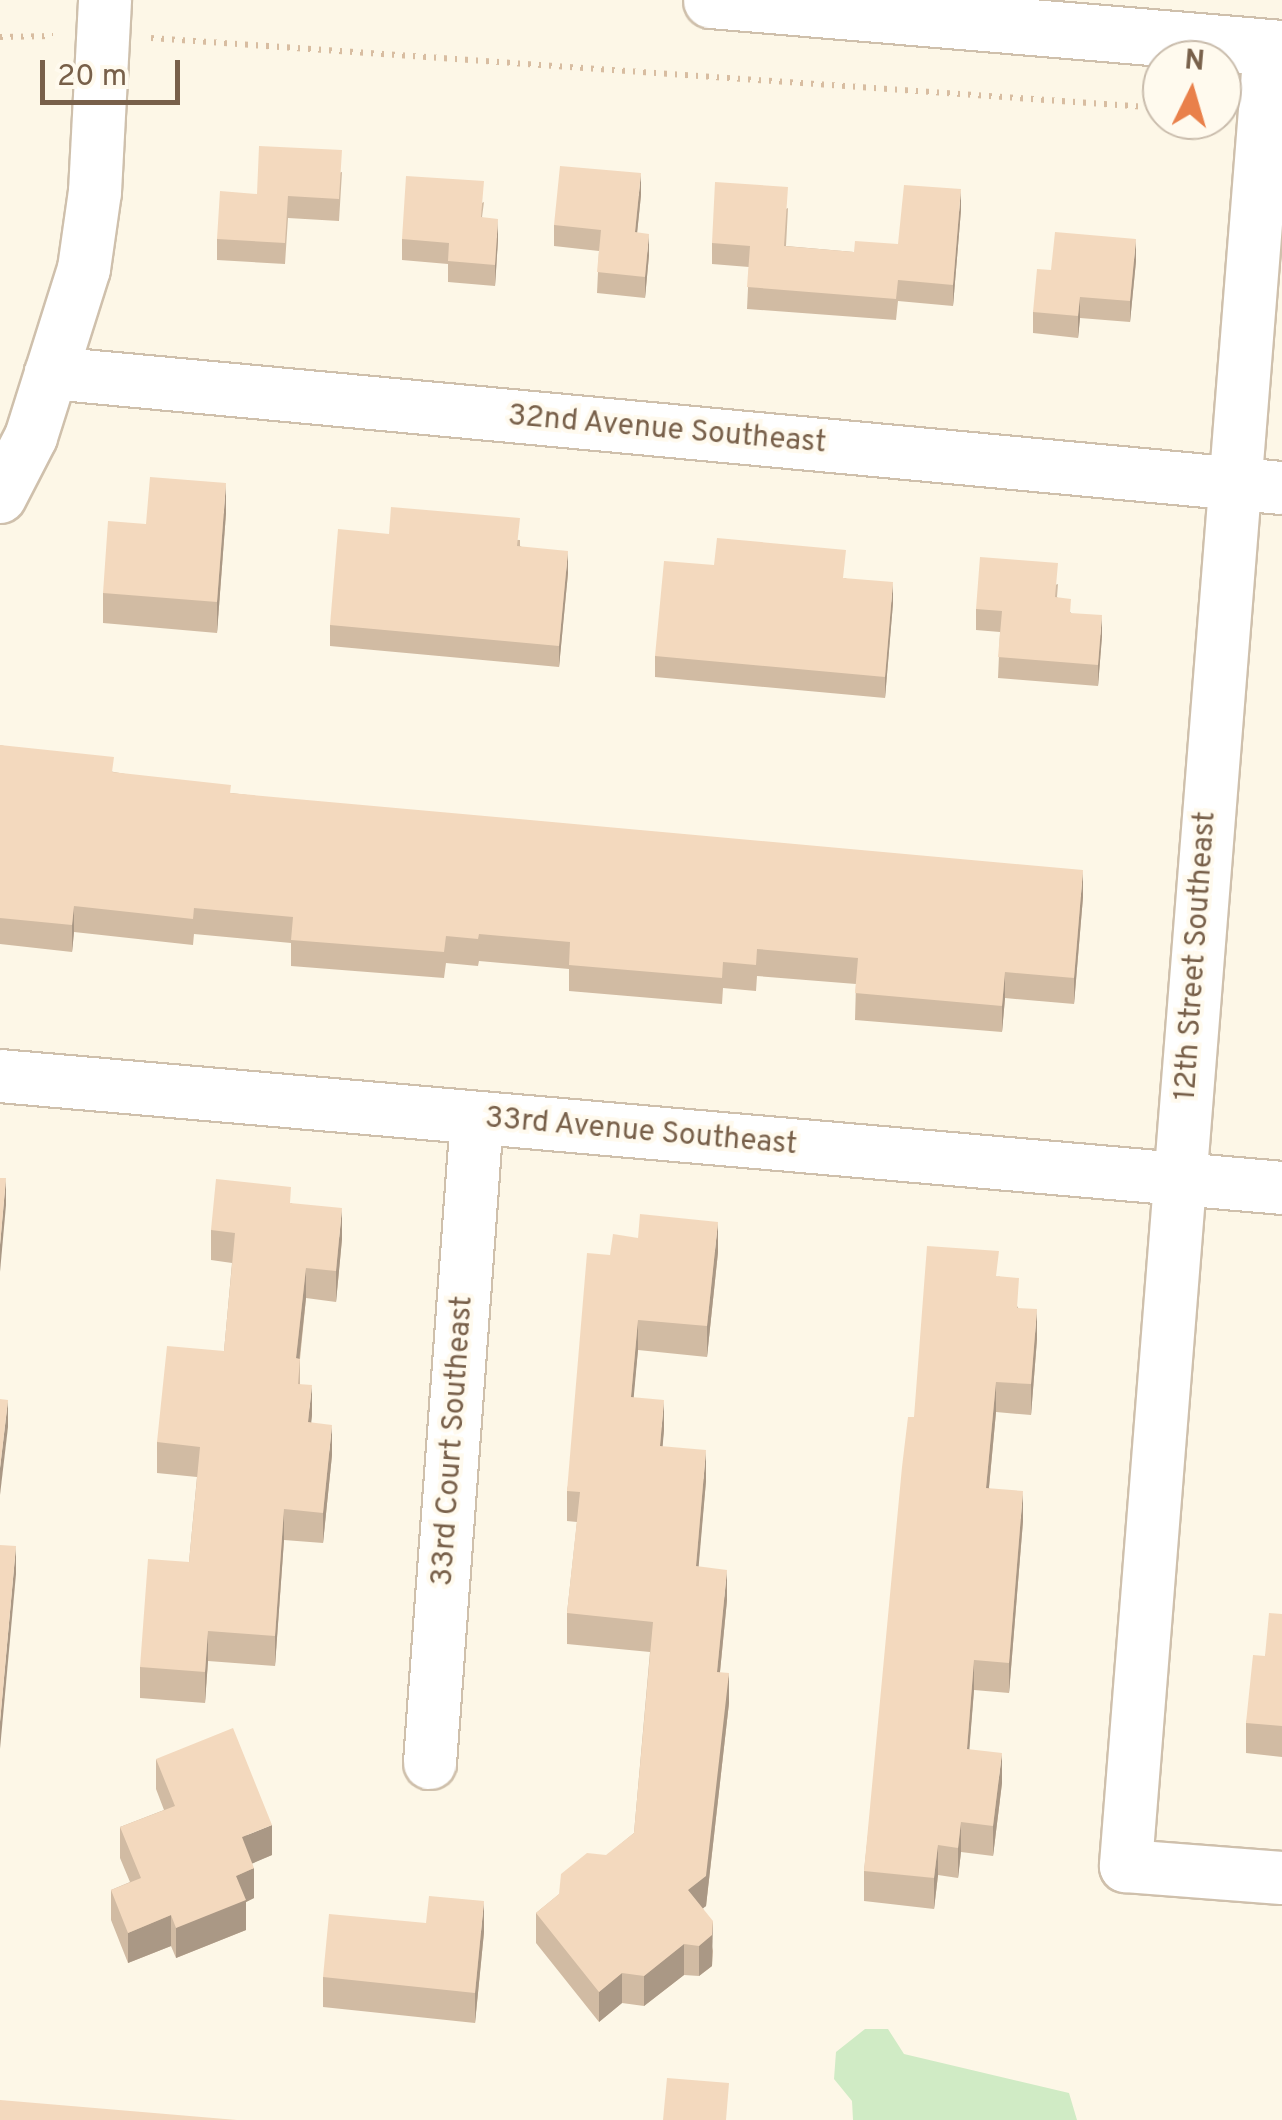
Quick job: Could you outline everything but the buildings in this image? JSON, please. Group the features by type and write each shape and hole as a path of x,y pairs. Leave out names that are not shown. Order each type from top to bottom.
{"street":[{"path":"712,0 1276,47"},
{"path":"0,497 30,437 84,269 95,192 104,19"},
{"name":"12th Street Southeast","path":"1276,47 1258,486 1180,1178 1126,1866 1282,1878"},
{"name":"32nd Avenue Southeast","path":"51,374 1258,486"},
{"name":"33rd Avenue Southeast","path":"0,1076 1282,1188"},
{"name":"33rd Court Southeast","path":"430,1763 477,1119"}],"path":[{"path":"0,37 104,19 168,38 1142,107"}],"green space":[{"path":"865,2029 888,2029 904,2054 1069,2093 1077,2120 853,2120 852,2101 834,2079 836,2052"}]}
